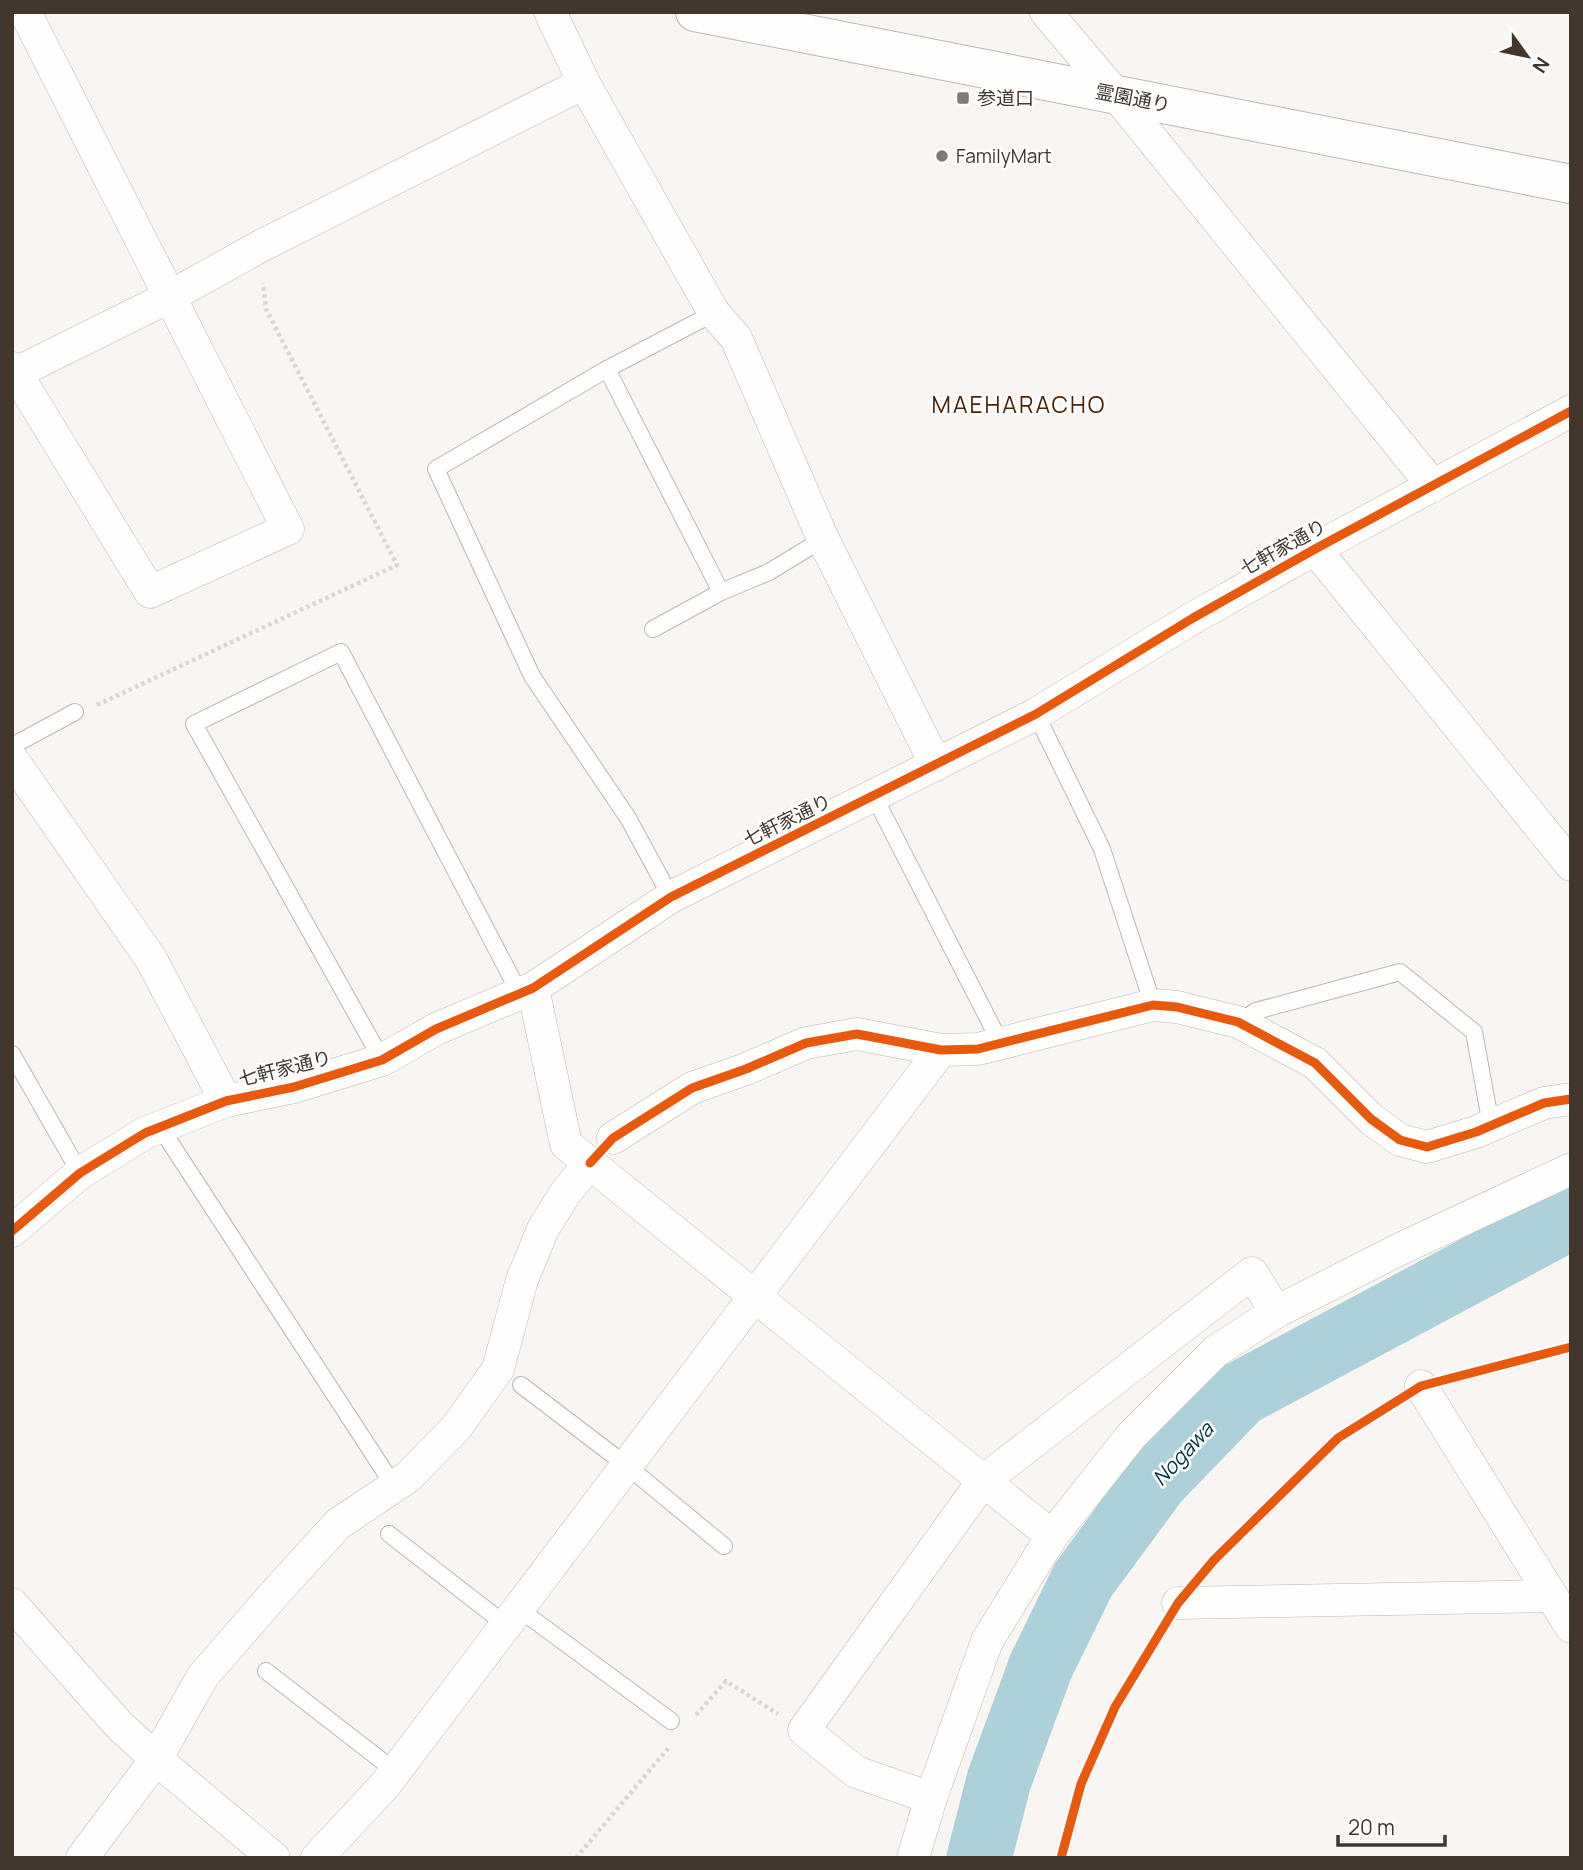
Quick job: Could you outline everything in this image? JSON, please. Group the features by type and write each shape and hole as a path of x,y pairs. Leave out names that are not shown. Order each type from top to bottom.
{"street":[{"path":"25,12 171,296 288,529 150,592 14,371 171,296 259,247 584,83"},
{"path":"550,12 584,83 714,313 736,338 824,539 936,765"},
{"name":"霊園通り","path":"695,12 1571,184"},
{"path":"1046,12 1433,486"},
{"name":"七軒家通り","path":"12,1231 80,1173 145,1133 226,1101 294,1087 382,1060 436,1029 526,991 671,897 1036,714 1193,618 1571,411"},
{"path":"1315,549 1571,865"},
{"path":"12,759 151,959 226,1101"},
{"path":"526,991 566,1144 1052,1536"},
{"path":"613,1138 692,1088 746,1069 806,1043 857,1034 941,1050 978,1049 1153,1005 1177,1007 1238,1022 1315,1063 1371,1119 1400,1140 1427,1147 1544,1103 1571,1099"},
{"path":"317,1858 395,1771 941,1050"},
{"path":"82,1858 156,1759 202,1676 338,1524 408,1476 456,1427 498,1369 522,1280 543,1229 566,1192 590,1163"},
{"path":"913,1858 931,1798 987,1641 1052,1536 1131,1436 1216,1351 1276,1312 1400,1249 1571,1168"},
{"path":"931,1798 856,1772 804,1730 984,1481 1252,1273 1276,1312"},
{"path":"1421,1386 1571,1626"},
{"path":"1178,1603 1551,1596"},
{"path":"12,1604 119,1725 274,1858"}],"lane":[{"path":"671,897 628,818 532,676 436,469 607,369 714,313"},
{"path":"607,369 720,592"},
{"path":"653,629 720,592 769,572 824,539"},
{"path":"382,1060 194,724 341,652 526,991"},
{"path":"12,746 75,712"},
{"path":"1036,714 1102,849 1153,1005"},
{"path":"874,796 1002,1044"},
{"path":"1238,1022 1256,1011 1400,972 1474,1032 1491,1125"},
{"path":"12,1054 80,1173"},
{"path":"160,1127 394,1486"},
{"path":"521,1385 626,1465 724,1546"},
{"path":"388,1534 671,1721"},
{"path":"266,1671 395,1771"}],"path":[{"path":"1061,1858 1081,1784 1115,1707 1178,1603 1214,1560 1338,1438 1421,1386 1571,1346"},
{"path":"691,1722 726,1681 804,1730"},
{"path":"576,1858 673,1743"}],"waterway":[{"name":"Nogawa","path":"979,1858 999,1780 1041,1666 1083,1580 1156,1481 1240,1394 1571,1217"}],"cycle path":[{"path":"12,1231 80,1173 145,1133 226,1101 294,1087 382,1060 436,1029 533,988 671,897 1036,714 1193,618 1571,411"},
{"path":"590,1163 613,1138 692,1088 746,1069 806,1043 857,1034 941,1050 978,1049 1153,1005 1177,1007 1238,1022 1315,1063 1371,1119 1400,1140 1427,1147 1476,1132 1544,1103 1571,1099"},
{"path":"1061,1858 1081,1784 1115,1707 1178,1603 1214,1560 1338,1438 1421,1386 1571,1347"}],"place":[{"name":"参道口","path":"963,98"},
{"name":"FamilyMart","path":"942,156"}],"district":[{"name":"MAEHARACHO","path":"1019,405"}]}
